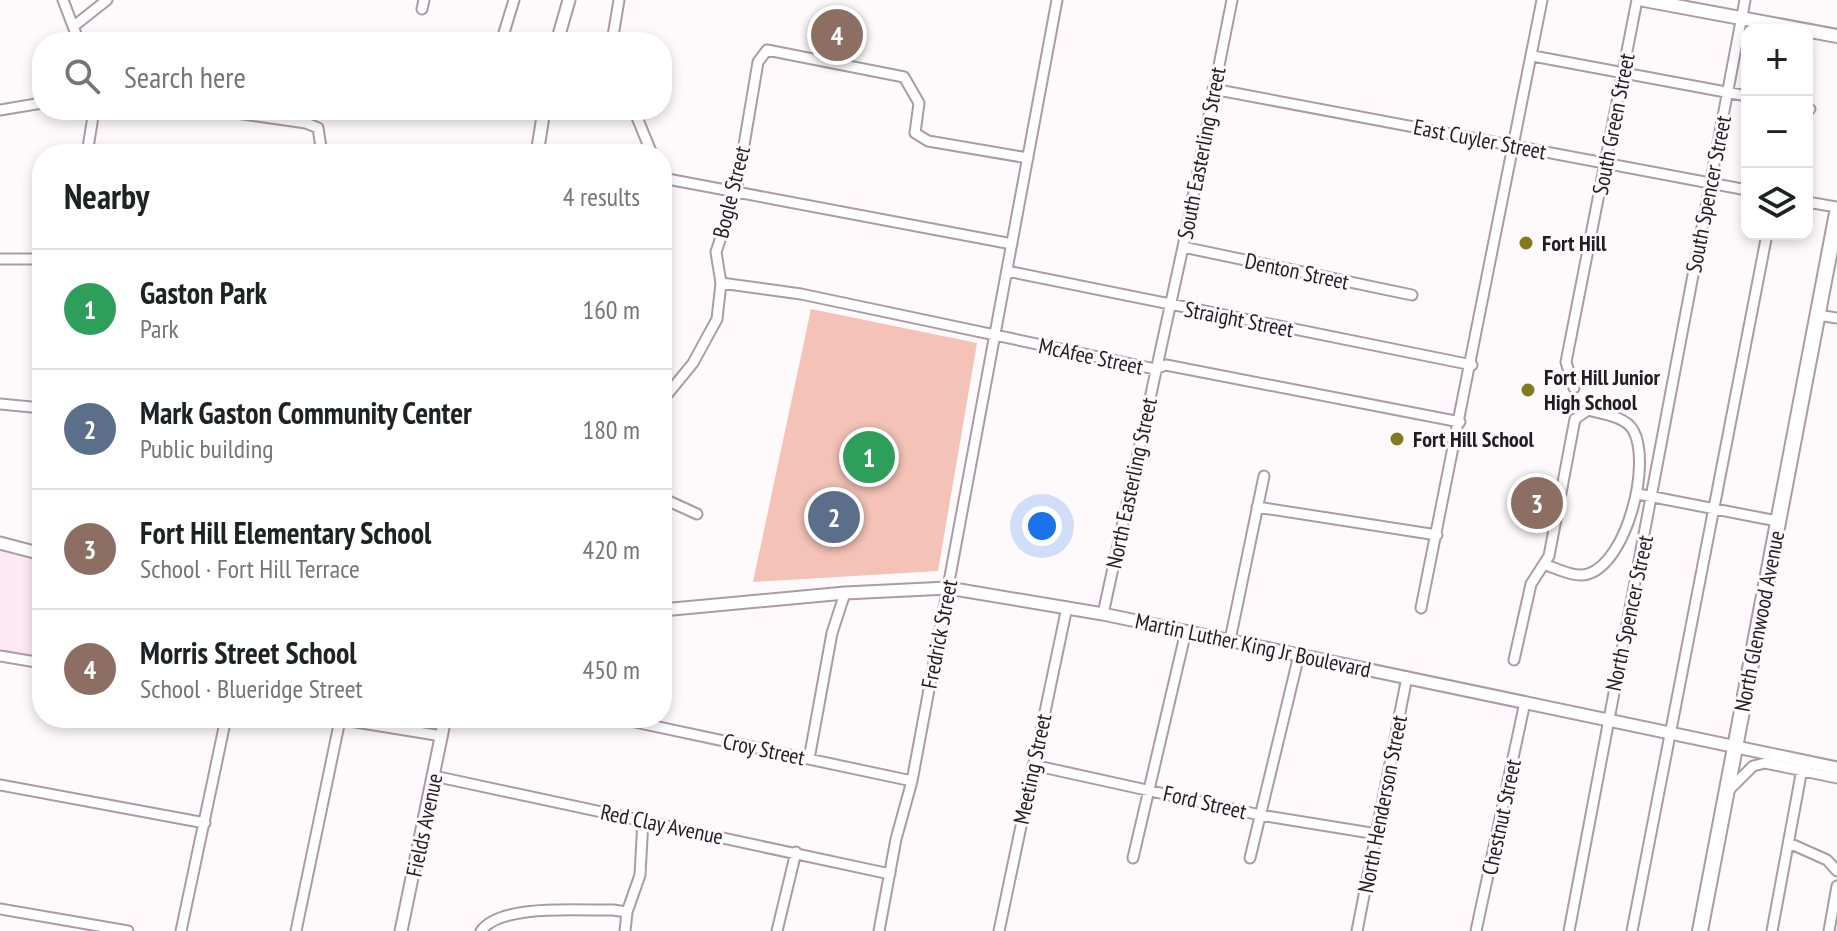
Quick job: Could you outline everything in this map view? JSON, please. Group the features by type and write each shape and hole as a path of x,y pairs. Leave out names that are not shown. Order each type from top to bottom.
{"main road":[{"path":"1644,0 1837,36"},
{"name":"North Glenwood Avenue","path":"1700,931 1728,791 1743,748 1777,521 1837,210"}],"street":[{"path":"63,0 76,32"},
{"path":"74,26 107,0"},
{"path":"504,32 514,0"},
{"path":"560,32 569,0"},
{"path":"614,32 619,0"},
{"name":"Fredrick Street","path":"879,931 912,781 1057,0"},
{"name":"South Easterling Street","path":"1170,305 1232,0"},
{"path":"1421,608 1472,365 1542,0"},
{"name":"South Green Street","path":"1574,388 1566,362 1637,0"},
{"name":"South Spencer Street","path":"1689,294 1745,0"},
{"name":"Bogle Street","path":"672,389 693,363 717,319 721,283 716,252 736,192 758,62 767,50 904,77 919,103 915,133 928,141 1028,158"},
{"path":"1533,56 1741,95"},
{"name":"East Cuyler Street","path":"1213,89 1741,189"},
{"path":"0,110 32,105"},
{"path":"89,144 92,120"},
{"path":"285,120 318,128 320,144"},
{"path":"539,144 542,120"},
{"path":"638,120 648,144"},
{"path":"672,180 1012,244"},
{"path":"1813,204 1837,210"},
{"path":"1632,931 1766,240"},
{"name":"Denton Street","path":"1183,247 1412,295"},
{"path":"0,259 32,259"},
{"name":"Straight Street","path":"1007,271 1472,365"},
{"name":"McAfee Street","path":"721,283 801,294 1155,369 1166,365 1460,422"},
{"name":"North Spencer Street","path":"1569,931 1689,294"},
{"name":"North Easterling Street","path":"1103,614 1170,305"},
{"path":"1818,313 1837,318"},
{"path":"0,404 32,407"},
{"path":"1514,660 1531,584 1534,576 1546,565 1575,419 1588,410 1624,422 1633,430 1638,494 1617,546 1597,570 1577,575 1546,565"},
{"path":"1230,640 1264,476"},
{"path":"1638,494 1777,521"},
{"path":"672,503 697,514"},
{"path":"1257,507 1437,535"},
{"path":"0,543 32,551"},
{"name":"Martin Luther King Jr Boulevard","path":"672,609 845,593 948,588 1103,614 1837,768"},
{"path":"809,759 832,633 845,593"},
{"name":"Meeting Street","path":"999,931 1067,607"},
{"path":"1133,858 1186,631"},
{"path":"1250,858 1299,655"},
{"path":"0,656 32,661"},
{"name":"North Henderson Street","path":"1357,931 1407,677"},
{"name":"Chestnut Street","path":"1476,931 1525,702"},
{"name":"Croy Street","path":"672,727 912,781"},
{"path":"181,931 224,728"},
{"path":"296,931 334,728"},
{"path":"392,728 442,736"},
{"name":"Fields Avenue","path":"401,931 443,728"},
{"path":"1728,791 1753,766 1765,763 1837,778"},
{"name":"Ford Street","path":"1033,765 1260,815 1377,834"},
{"path":"1772,931 1802,769"},
{"name":"Red Clay Avenue","path":"434,776 890,874"},
{"path":"0,785 205,823"},
{"path":"625,931 627,912 640,875 643,820"},
{"path":"1789,843 1827,860 1837,871"},
{"path":"777,931 796,852"},
{"path":"1829,931 1837,886"},
{"path":"0,909 128,931"},
{"path":"481,931 485,925 517,912 627,912"}],"shaded area":[{"path":"811,309 977,343 938,571 753,582"},
{"path":"0,543 32,551 32,660 0,655"}],"place":[{"name":"Morris Street School","path":"837,35"},
{"name":"Fort Hill","path":"1526,243"},
{"name":"Fort Hill Junior High School","path":"1528,390"},
{"name":"Fort Hill School","path":"1397,439"},
{"name":"Gaston Park","path":"869,457"},
{"name":"Fort Hill Elementary School","path":"1537,503"},
{"name":"Mark Gaston Community Center","path":"834,517"}]}
